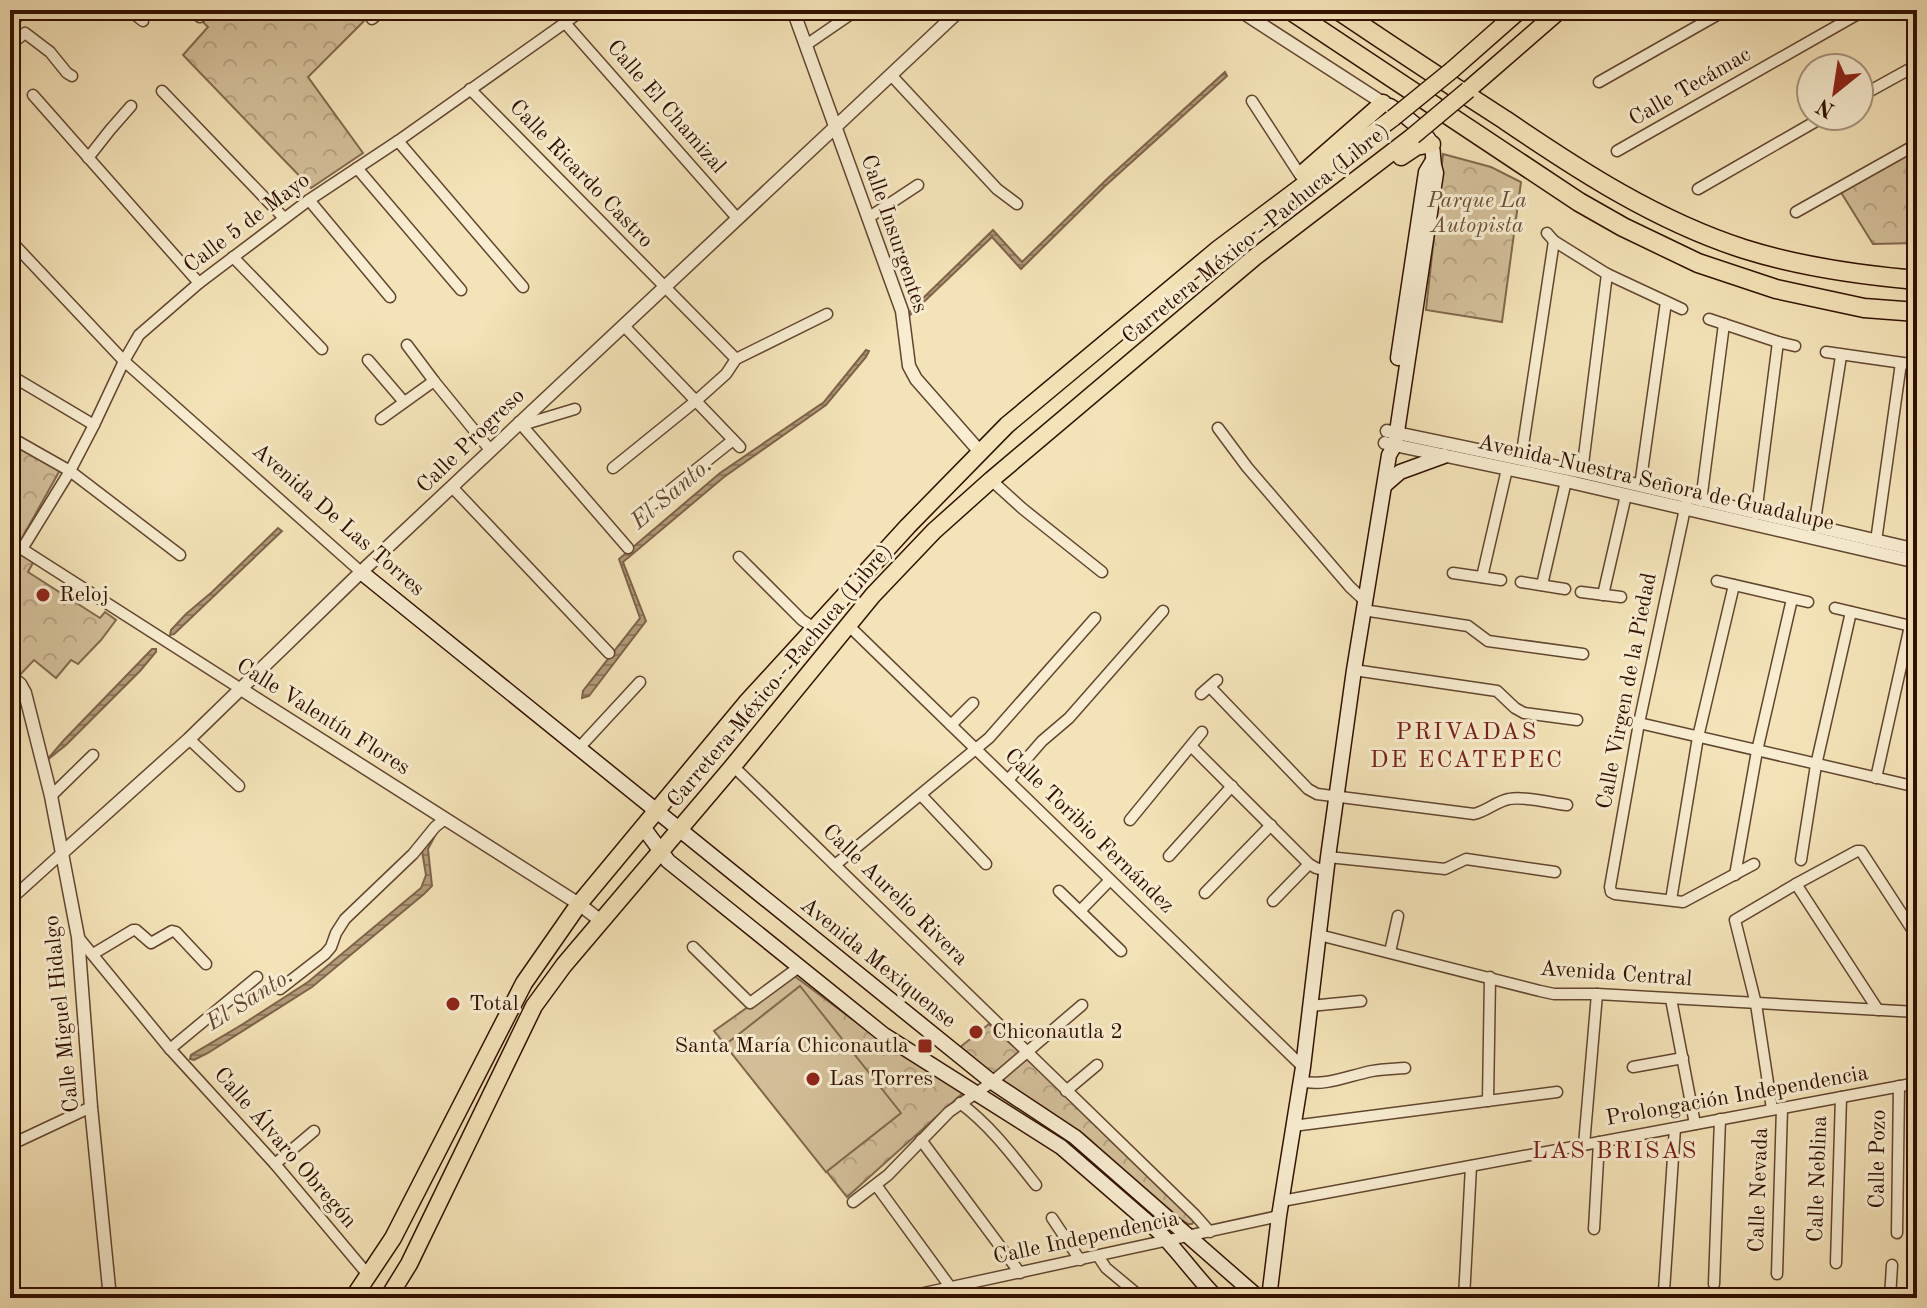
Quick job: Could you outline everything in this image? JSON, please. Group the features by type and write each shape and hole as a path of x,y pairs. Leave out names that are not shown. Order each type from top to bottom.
{"highway":[{"path":"1290,10 1579,202 1623,227 1698,263 1776,289 1864,308 1917,312"},
{"path":"1338,10 1589,175 1665,217 1743,249 1786,261 1828,270 1917,280"}],"main road":[{"name":"Carretera México - Pachuca (Libre)","path":"353,1298 393,1238 524,983 579,904 746,703 908,526 1007,425 1218,249 1393,118 1520,10"},
{"name":"Carretera México - Pachuca (Libre)","path":"388,1298 409,1264 534,1006 564,965 873,595 934,531 991,480 1255,257 1413,136 1560,10"},
{"path":"1218,249 1235,229 1383,103 1426,134 1432,144 1432,162 1436,173 1354,670 1269,1298"},
{"path":"1255,257 1284,247 1406,153 1432,144"},
{"path":"1385,485 1400,472 1444,456"},
{"name":"Avenida De Las Torres","path":"361,572 656,812"},
{"name":"Avenida Mexiquense","path":"656,812 992,1082 1075,1137 1259,1298"},
{"path":"643,827 668,861 884,1035 1061,1147 1168,1241 1217,1298"}],"street":[{"path":"10,22 26,10"},
{"path":"129,10 143,21"},
{"path":"372,19 383,10"},
{"name":"Calle 5 de Mayo","path":"22,549 70,471 139,335 199,283 284,218 583,10"},
{"name":"Calle Insurgentes","path":"793,10 902,311 909,366 916,379 981,453"},
{"path":"806,45 857,10"},
{"name":"Calle Progreso","path":"10,900 189,739 361,572 960,10"},
{"path":"1239,10 1383,103"},
{"path":"1599,82 1726,10"},
{"name":"Calle Tecámac","path":"1617,151 1865,10"},
{"name":"Calle El Chamizal","path":"565,23 737,218"},
{"path":"10,45 25,33 50,52 72,76"},
{"path":"1875,88 1917,65"},
{"path":"891,75 997,189 1017,204"},
{"name":"Calle Ricardo Castro","path":"470,89 736,359"},
{"path":"162,91 284,218"},
{"path":"33,95 199,283"},
{"path":"1252,101 1300,175"},
{"path":"88,158 131,106"},
{"path":"1698,189 1797,132"},
{"path":"398,141 523,287"},
{"path":"1796,212 1917,144"},
{"path":"357,168 461,290"},
{"path":"868,218 918,185"},
{"path":"309,200 390,297"},
{"path":"1521,459 1550,237 1607,274 1682,309"},
{"name":"Avenida De Las Torres","path":"10,240 124,361 361,572"},
{"path":"233,257 322,349"},
{"path":"1582,472 1607,274"},
{"path":"1640,486 1666,302"},
{"path":"613,468 697,400 726,374 736,359 827,314"},
{"path":"1709,319 1795,346"},
{"path":"1701,501 1724,324"},
{"path":"624,326 737,443 653,504"},
{"path":"1756,514 1778,342"},
{"path":"407,345 491,451"},
{"path":"1826,352 1917,365"},
{"path":"1814,527 1841,356"},
{"path":"368,360 404,402"},
{"path":"1876,541 1901,363"},
{"path":"10,375 94,425"},
{"path":"381,419 434,381"},
{"path":"575,409 520,424 628,548"},
{"path":"1218,428 1364,606 1468,626 1488,641 1583,654"},
{"path":"10,437 70,471 180,555"},
{"name":"Avenida Nuestra Señora de Guadalupe","path":"1391,442 1626,495 1686,504 1917,562"},
{"name":"Avenida Nuestra Señora de Guadalupe","path":"1391,442 1521,459 1640,486 1686,504 1701,501 1917,550"},
{"path":"1482,577 1507,469"},
{"path":"991,480 1102,572"},
{"path":"1542,585 1566,481"},
{"path":"452,487 609,653"},
{"path":"1603,595 1626,495"},
{"name":"Calle Virgen de la Piedad","path":"1671,900 1611,892 1610,887 1639,723 1686,504"},
{"name":"Calle Valentín Flores","path":"22,549 579,904 601,921"},
{"path":"739,557 802,620 816,629"},
{"path":"1453,573 1501,580"},
{"path":"1717,581 1808,602"},
{"path":"1521,582 1565,589"},
{"path":"1734,585 1698,737 1671,900 1683,902 1691,899 1754,864"},
{"path":"1581,592 1621,597"},
{"path":"1735,875 1757,751 1792,599"},
{"path":"1835,608 1914,627 1876,778"},
{"path":"1008,780 1042,741 1069,718 1163,611"},
{"path":"1801,860 1816,765 1851,612"},
{"path":"835,865 989,738 1095,618"},
{"name":"Calle Toribio Fernández","path":"848,625 1110,880 1301,1074"},
{"path":"1354,670 1497,691 1524,713 1577,720"},
{"name":"Calle Miguel Hidalgo","path":"13,679 25,693 51,796 78,937 110,1298"},
{"path":"578,749 640,682"},
{"path":"1209,687 1308,789 1317,794 1474,814 1485,812 1506,799 1567,805"},
{"path":"951,725 973,703"},
{"path":"1639,723 1917,787"},
{"path":"1130,820 1202,732"},
{"path":"189,739 239,786"},
{"path":"1191,746 1309,864 1445,869 1466,859 1555,872"},
{"path":"51,796 93,755"},
{"name":"Calle Aurelio Rivera","path":"733,766 1210,1232"},
{"path":"1169,856 1232,786"},
{"path":"921,795 986,864"},
{"path":"280,989 325,954 345,919 445,819"},
{"path":"1205,893 1271,825"},
{"path":"1878,1010 1796,884 1861,851 1917,937"},
{"path":"1273,901 1309,864"},
{"path":"1080,911 1110,880"},
{"name":"Calle Nevada","path":"1777,1274 1777,1108 1735,920 1796,884"},
{"path":"1059,891 1121,951"},
{"path":"1390,952 1398,916"},
{"path":"93,954 133,930 151,943 172,931 206,964"},
{"name":"Avenida Central","path":"1319,935 1554,994 1917,1012"},
{"name":"Calle Álvaro Obregón","path":"78,937 170,1049 275,1164 369,1276"},
{"path":"693,947 750,1003 799,967"},
{"path":"170,1049 257,977"},
{"path":"1488,1101 1490,977"},
{"path":"1584,1145 1597,994"},
{"path":"1671,999 1695,1124"},
{"path":"1310,1006 1361,1001"},
{"path":"853,1202 876,1185 949,1112 992,1082 1082,1005"},
{"path":"1633,1067 1683,1058"},
{"path":"1066,1091 1097,1065"},
{"path":"1301,1074 1314,1084 1405,1068"},
{"name":"Prolongación Independencia","path":"1282,1201 1917,1083"},
{"name":"Calle Pozo","path":"1897,1233 1899,1086"},
{"path":"1293,1126 1557,1092"},
{"name":"Calle Neblina","path":"1836,1263 1841,1097"},
{"path":"960,1103 1007,1147 1036,1185"},
{"path":"10,1145 91,1107"},
{"path":"1714,1284 1720,1119"},
{"path":"1664,1291 1675,1128"},
{"path":"275,1164 314,1131"},
{"path":"921,1140 1020,1273"},
{"path":"1594,1229 1599,1142"},
{"path":"1464,1298 1471,1166"},
{"path":"876,1185 951,1288"},
{"name":"Calle Independencia","path":"901,1298 1279,1216"},
{"path":"1052,1218 1080,1260"},
{"path":"1098,1256 1106,1268 1142,1298"},
{"path":"1890,1298 1892,1265"}],"green space":[{"path":"191,10 357,10 366,19 308,77 363,153 311,188 183,55 208,27"},
{"path":"1917,143 1917,243 1873,244 1837,186"},
{"name":"Parque La Autopista","path":"1443,154 1491,167 1521,182 1502,322 1426,310"},
{"path":"10,440 60,470 16,549 34,561 28,572 100,618 105,612 116,620 78,664 71,660 56,678 34,660 16,679 10,676"},
{"name":"Las Torres","path":"793,975 879,1039 963,1093 847,1197 714,1031"},
{"name":"Las Torres","path":"800,986 901,1113 826,1172 725,1045"},
{"path":"989,1024 1130,1154 1195,1220 1192,1224 1179,1218 1079,1134 998,1081 959,1048"}],"shaded area":[{"path":"1225,72 1227,76 1104,187 1021,269 992,237 907,318 916,305 993,230 1022,262 1107,179"},
{"path":"866,350 869,351 866,357 826,405 724,477 623,562 646,621 589,696 582,698 583,691 640,618 619,559 720,473 824,402"},
{"path":"278,528 282,531 170,635 186,614"},
{"path":"152,649 156,652 140,671 46,761 64,740"},
{"path":"438,830 428,849 432,886 424,894 312,987 208,1053 190,1059 191,1055 308,982 421,888 426,875 422,851"}],"place":[{"name":"Reloj","path":"43,595"},
{"name":"Total","path":"453,1004"},
{"name":"Chiconautla 2","path":"976,1032"},
{"name":"Santa María Chiconautla","path":"925,1046"},
{"name":"Las Torres","path":"813,1079"}],"district":[{"name":"PRIVADAS DE ECATEPEC","path":"1467,747"},
{"name":"LAS BRISAS","path":"1615,1152"}],"water label":[{"name":"El Santo.","path":"672,494"},
{"name":"El Santo.","path":"250,1000"}]}
